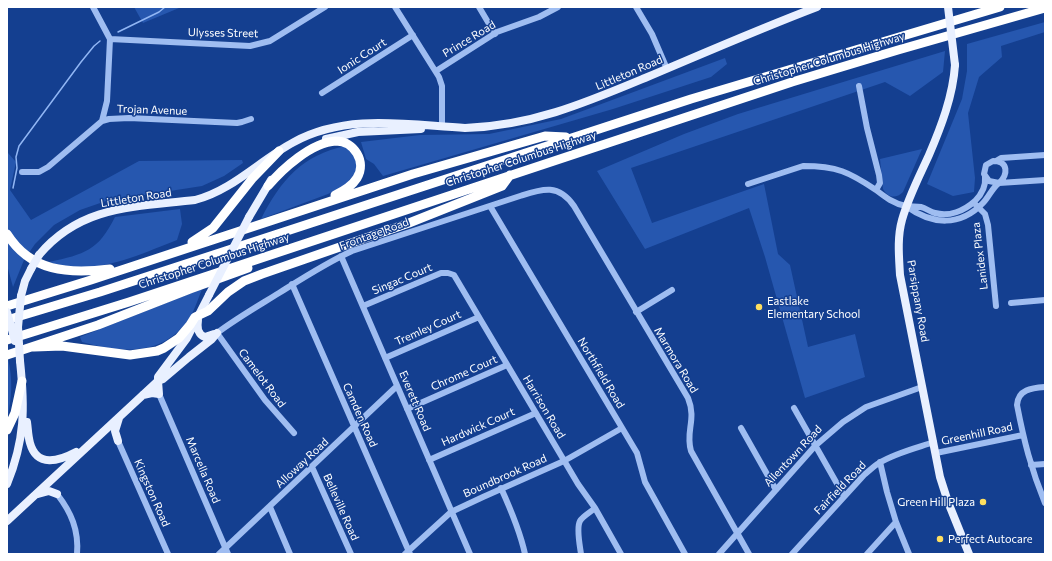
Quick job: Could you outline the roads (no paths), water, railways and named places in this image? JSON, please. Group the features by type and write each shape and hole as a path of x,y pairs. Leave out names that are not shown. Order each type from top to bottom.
{"highway":[{"name":"Christopher Columbus Highway","path":"7,320 73,301 573,137 793,68 1000,7"},
{"name":"Christopher Columbus Highway","path":"7,340 63,323 792,82 1045,8"},
{"path":"7,306 62,290 179,250 413,174 545,136 573,137"},
{"path":"259,224 344,190 354,183 358,176 361,166 359,158 356,151 349,144 329,142 300,157 268,186"},
{"path":"179,250 207,234 252,179 279,151"},
{"path":"34,347 62,346 130,355 147,354 164,348 176,341 184,333 195,317 199,317 208,312 228,292 253,277 445,209 502,186 510,175"},
{"path":"7,234 22,252 39,263 54,269 77,272 129,267"},
{"path":"7,355 98,325 190,289 234,274 300,245"},
{"path":"7,430 15,413 22,381"}],"main road":[{"name":"Littleton Road","path":"7,484 13,468 22,431 23,395 18,327 21,296 31,269 40,255 62,232 86,219 120,209 203,198 236,181 279,151 310,135 324,130 345,125 372,122 465,128 484,127 520,122 554,113 588,102 816,7"},
{"name":"Parsippany Road","path":"948,7 955,65 953,86 933,144 906,206 900,228 898,243 900,275 940,477 948,502 969,554"},
{"name":"Littleton Road","path":"7,521 158,381 158,377 175,356 199,317 249,217 273,177 292,158 307,148 322,141 358,132 417,130 442,126"},
{"path":"7,312 20,361"},
{"path":"199,317 198,329 201,336 205,337 217,333"},
{"path":"143,395 152,393 159,394 158,381 163,379 212,339 217,333"},
{"path":"23,395 29,442 36,455 45,460 55,461 85,448"},
{"path":"118,441 116,431 119,417"},
{"path":"97,437 110,434 118,441"},
{"path":"57,494 55,480 60,472"},
{"path":"34,496 49,491 57,494"}],"street":[{"path":"93,7 110,39 107,101 102,120"},
{"name":"Ulysses Street","path":"110,39 250,46 259,45 270,42 325,7"},
{"path":"395,7 436,71 442,86 442,126"},
{"path":"479,7 495,34"},
{"name":"Prince Road","path":"436,71 495,34 539,17 558,7"},
{"path":"636,7 652,34 667,69"},
{"name":"Ionic Court","path":"322,93 413,35"},
{"path":"859,86 867,128 880,178 880,183 876,190"},
{"name":"Trojan Avenue","path":"22,172 39,172 48,167 102,120 129,118 237,123 251,119"},
{"path":"996,161 1001,158 1045,155"},
{"name":"Lanidex Plaza","path":"996,161 1002,163 1006,170 1005,176 978,207 961,218 942,221 934,220 917,214 906,206 921,207 937,214 948,214 962,210 973,202 983,190 985,177 984,171 986,165 990,162 996,161"},
{"path":"748,184 803,166 830,168 843,171 854,176 893,202 906,206"},
{"path":"985,177 989,181 998,183 1045,180"},
{"name":"Frontage Road","path":"217,333 292,284 341,256 365,246 540,190 553,189"},
{"name":"Marmora Road","path":"553,189 561,192 569,199 688,398 692,416 689,437 691,451 749,554"},
{"name":"Lanidex Plaza","path":"973,202 985,214 988,225 996,306"},
{"name":"Northfield Road","path":"490,206 637,453 645,482 685,554"},
{"name":"Everett Road","path":"341,256 470,554"},
{"name":"Singac Court","path":"363,306 441,273 448,273"},
{"name":"Harrison Road","path":"448,273 454,275 564,461 595,508 621,554"},
{"name":"Camden Road","path":"292,284 355,427 408,553"},
{"path":"636,312 672,290"},
{"path":"1011,303 1045,300"},
{"name":"Tremley Court","path":"386,358 478,316"},
{"name":"Camelot Road","path":"217,333 265,400 294,433"},
{"name":"Chrome Court","path":"407,409 507,365"},
{"name":"Alloway Road","path":"219,554 227,551 270,507 397,386"},
{"name":"Allentown Road","path":"719,554 815,446 843,422 866,407 922,387"},
{"path":"1045,387 1027,390 1021,393 1017,405 1030,465 1045,503"},
{"name":"Marcella Road","path":"159,394 227,551"},
{"path":"794,408 844,496"},
{"name":"Hardwick Court","path":"430,460 536,413"},
{"name":"Boundbrook Road","path":"408,553 451,512 501,488 564,461 622,428"},
{"path":"741,428 776,490"},
{"name":"Greenhill Road","path":"936,453 1023,435"},
{"name":"Kingston Road","path":"118,441 168,554"},
{"name":"Fairfield Road","path":"792,554 864,475 880,462 934,442"},
{"path":"880,462 896,522 909,554"},
{"path":"1030,465 1045,464"},
{"name":"Belleville Road","path":"312,467 351,554"},
{"path":"501,488 513,513 522,538 525,554"},
{"path":"57,494 67,508 74,524 77,554"},
{"path":"270,507 290,554"},
{"path":"581,554 579,522 595,508"},
{"path":"867,554 896,522"}],"waterway":[{"path":"118,32 159,12 165,7"},
{"path":"13,188 17,168 16,157 19,146 81,62 100,41"}],"place":[{"name":"Eastlake Elementary School","path":"759,307"},
{"name":"Green Hill Plaza","path":"983,502"},
{"name":"Perfect Autocare","path":"940,539"}]}
